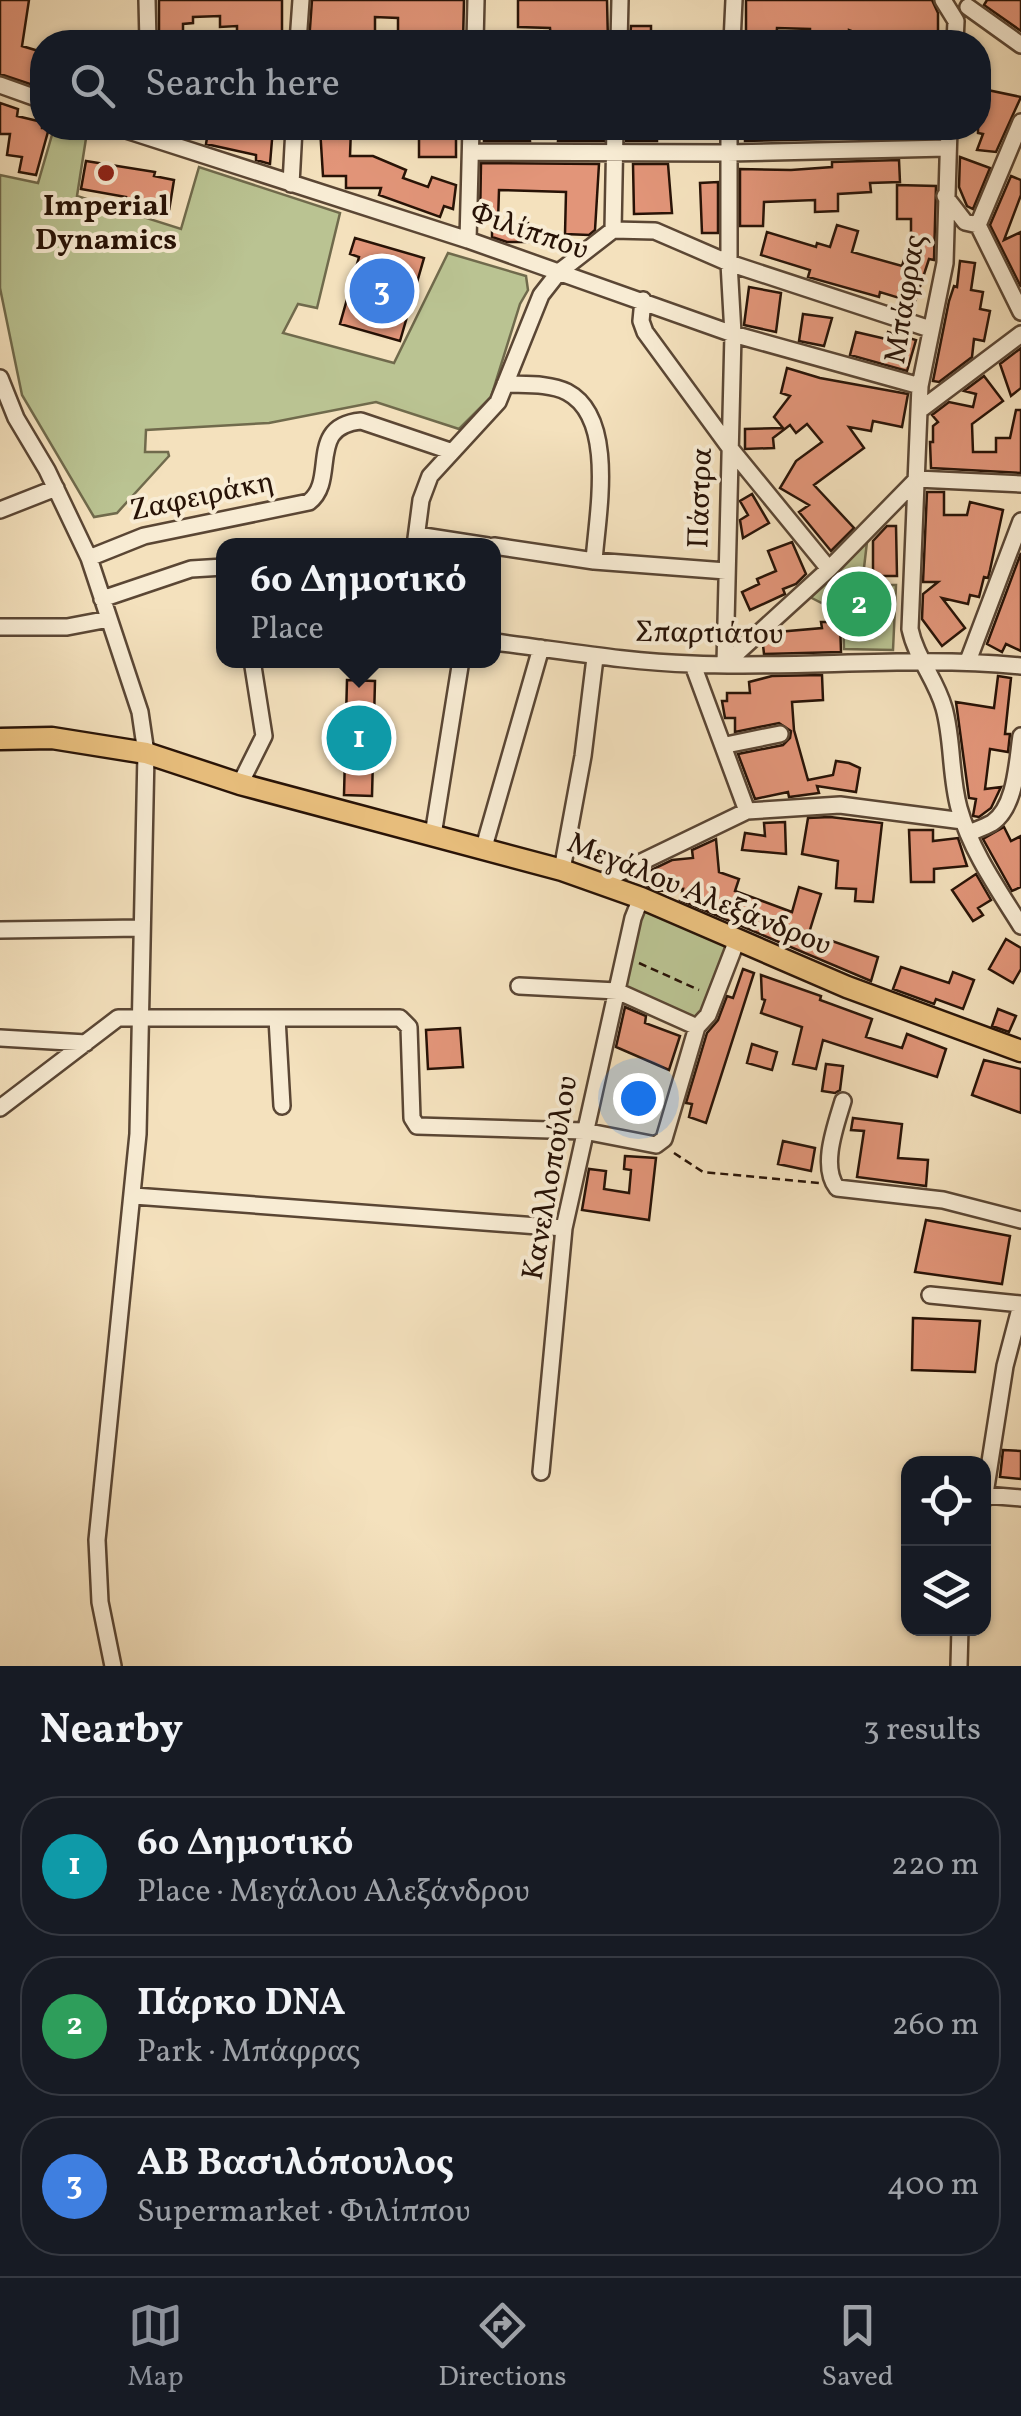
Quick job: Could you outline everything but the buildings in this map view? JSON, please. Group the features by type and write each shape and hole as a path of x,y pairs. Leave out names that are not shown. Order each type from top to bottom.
{"main road":[{"name":"Μεγάλου Αλεξάνδρου","path":"0,739 52,738 146,753 240,784 562,870 642,898 847,987 1021,1051"}],"street":[{"path":"147,0 148,30"},
{"path":"299,30 300,0"},
{"path":"475,30 476,0"},
{"path":"619,30 620,0"},
{"path":"733,30 734,0"},
{"path":"943,0 956,21 956,30"},
{"path":"956,21 969,4 1021,46"},
{"path":"0,86 30,96"},
{"path":"978,226 1021,122"},
{"name":"Φιλίππου","path":"170,140 734,334 920,386"},
{"path":"291,184 293,140"},
{"path":"468,240 471,140"},
{"path":"416,538 424,488 436,466 489,414 505,384 536,303 560,272 613,230 615,140"},
{"path":"728,140 728,262"},
{"name":"Μπάφρας","path":"948,140 945,264 920,386 910,630 916,652 924,661 945,710 956,792 966,827 981,862 1021,926"},
{"path":"470,152 947,148"},
{"path":"945,196 965,222 978,226 1021,312"},
{"name":"Φιλίππου","path":"613,230 655,231 728,262 930,329"},
{"name":"Πάστρα","path":"725,664 734,334 728,262"},
{"path":"643,300 642,327 730,448 829,569"},
{"path":"920,410 1021,334"},
{"path":"0,378 16,418 56,488 89,558 140,712 146,753 140,1087 134,1196 97,1540 100,1602 113,1666"},
{"path":"505,384 566,391 577,399 592,421 600,454 594,561"},
{"name":"Ζαφειράκη","path":"89,558 144,536 308,502 319,493 329,439 346,424 361,421 450,451"},
{"path":"725,664 829,569 917,479 1021,484"},
{"path":"0,510 56,488"},
{"path":"968,661 1021,521"},
{"path":"501,547 594,561 726,571"},
{"path":"102,599 191,569 216,567"},
{"path":"0,627 67,627 109,619"},
{"name":"Σπαρτιάτου","path":"501,643 595,658 693,664 968,661 1021,666"},
{"path":"484,848 541,648"},
{"path":"562,870 583,756 595,658"},
{"path":"693,664 726,745 747,811"},
{"path":"240,784 264,736 253,668"},
{"path":"434,835 460,668"},
{"path":"726,745 780,734"},
{"path":"600,882 747,811 840,805 966,827 995,822 1012,790 1021,736"},
{"name":"Κανελλοπούλου","path":"541,1472 564,1228 633,918 642,898"},
{"path":"0,930 141,928"},
{"path":"0,1108 114,1019 404,1019 409,1027 412,1118 421,1128 584,1131 656,1145 661,1143 697,1027 708,1015 738,940"},
{"path":"519,986 617,991 697,1027"},
{"path":"277,1018 282,1106"},
{"path":"0,1038 86,1043"},
{"path":"843,1101 832,1138 832,1183 848,1192 943,1200 1021,1220"},
{"path":"134,1196 564,1228"},
{"path":"930,1296 1021,1304 1005,1366 991,1456"},
{"path":"991,1499 1018,1502"},
{"path":"959,1666 960,1636"}],"path":[{"path":"626,957 714,997"},
{"path":"661,1143 703,1172 832,1183"}],"green space":[{"path":"51,140 86,140 77,196 181,229 199,167 340,213 317,308 298,304 283,333 394,363 448,253 526,276 528,290 491,397 459,429 376,402 269,423 146,430 145,452 168,452 169,456 117,513 94,517 22,395 0,288 0,175 38,183"},
{"path":"867,542 862,585 896,585 893,650 844,649 843,614 804,594"},
{"path":"641,898 737,940 697,1027 617,991"}],"place":[{"name":"Imperial Dynamics","path":"106,173"},
{"name":"ΑΒ Βασιλόπουλος","path":"382,291"},
{"name":"Πάρκο DNA","path":"859,604"},
{"name":"6ο Δημοτικό","path":"359,738"}]}
